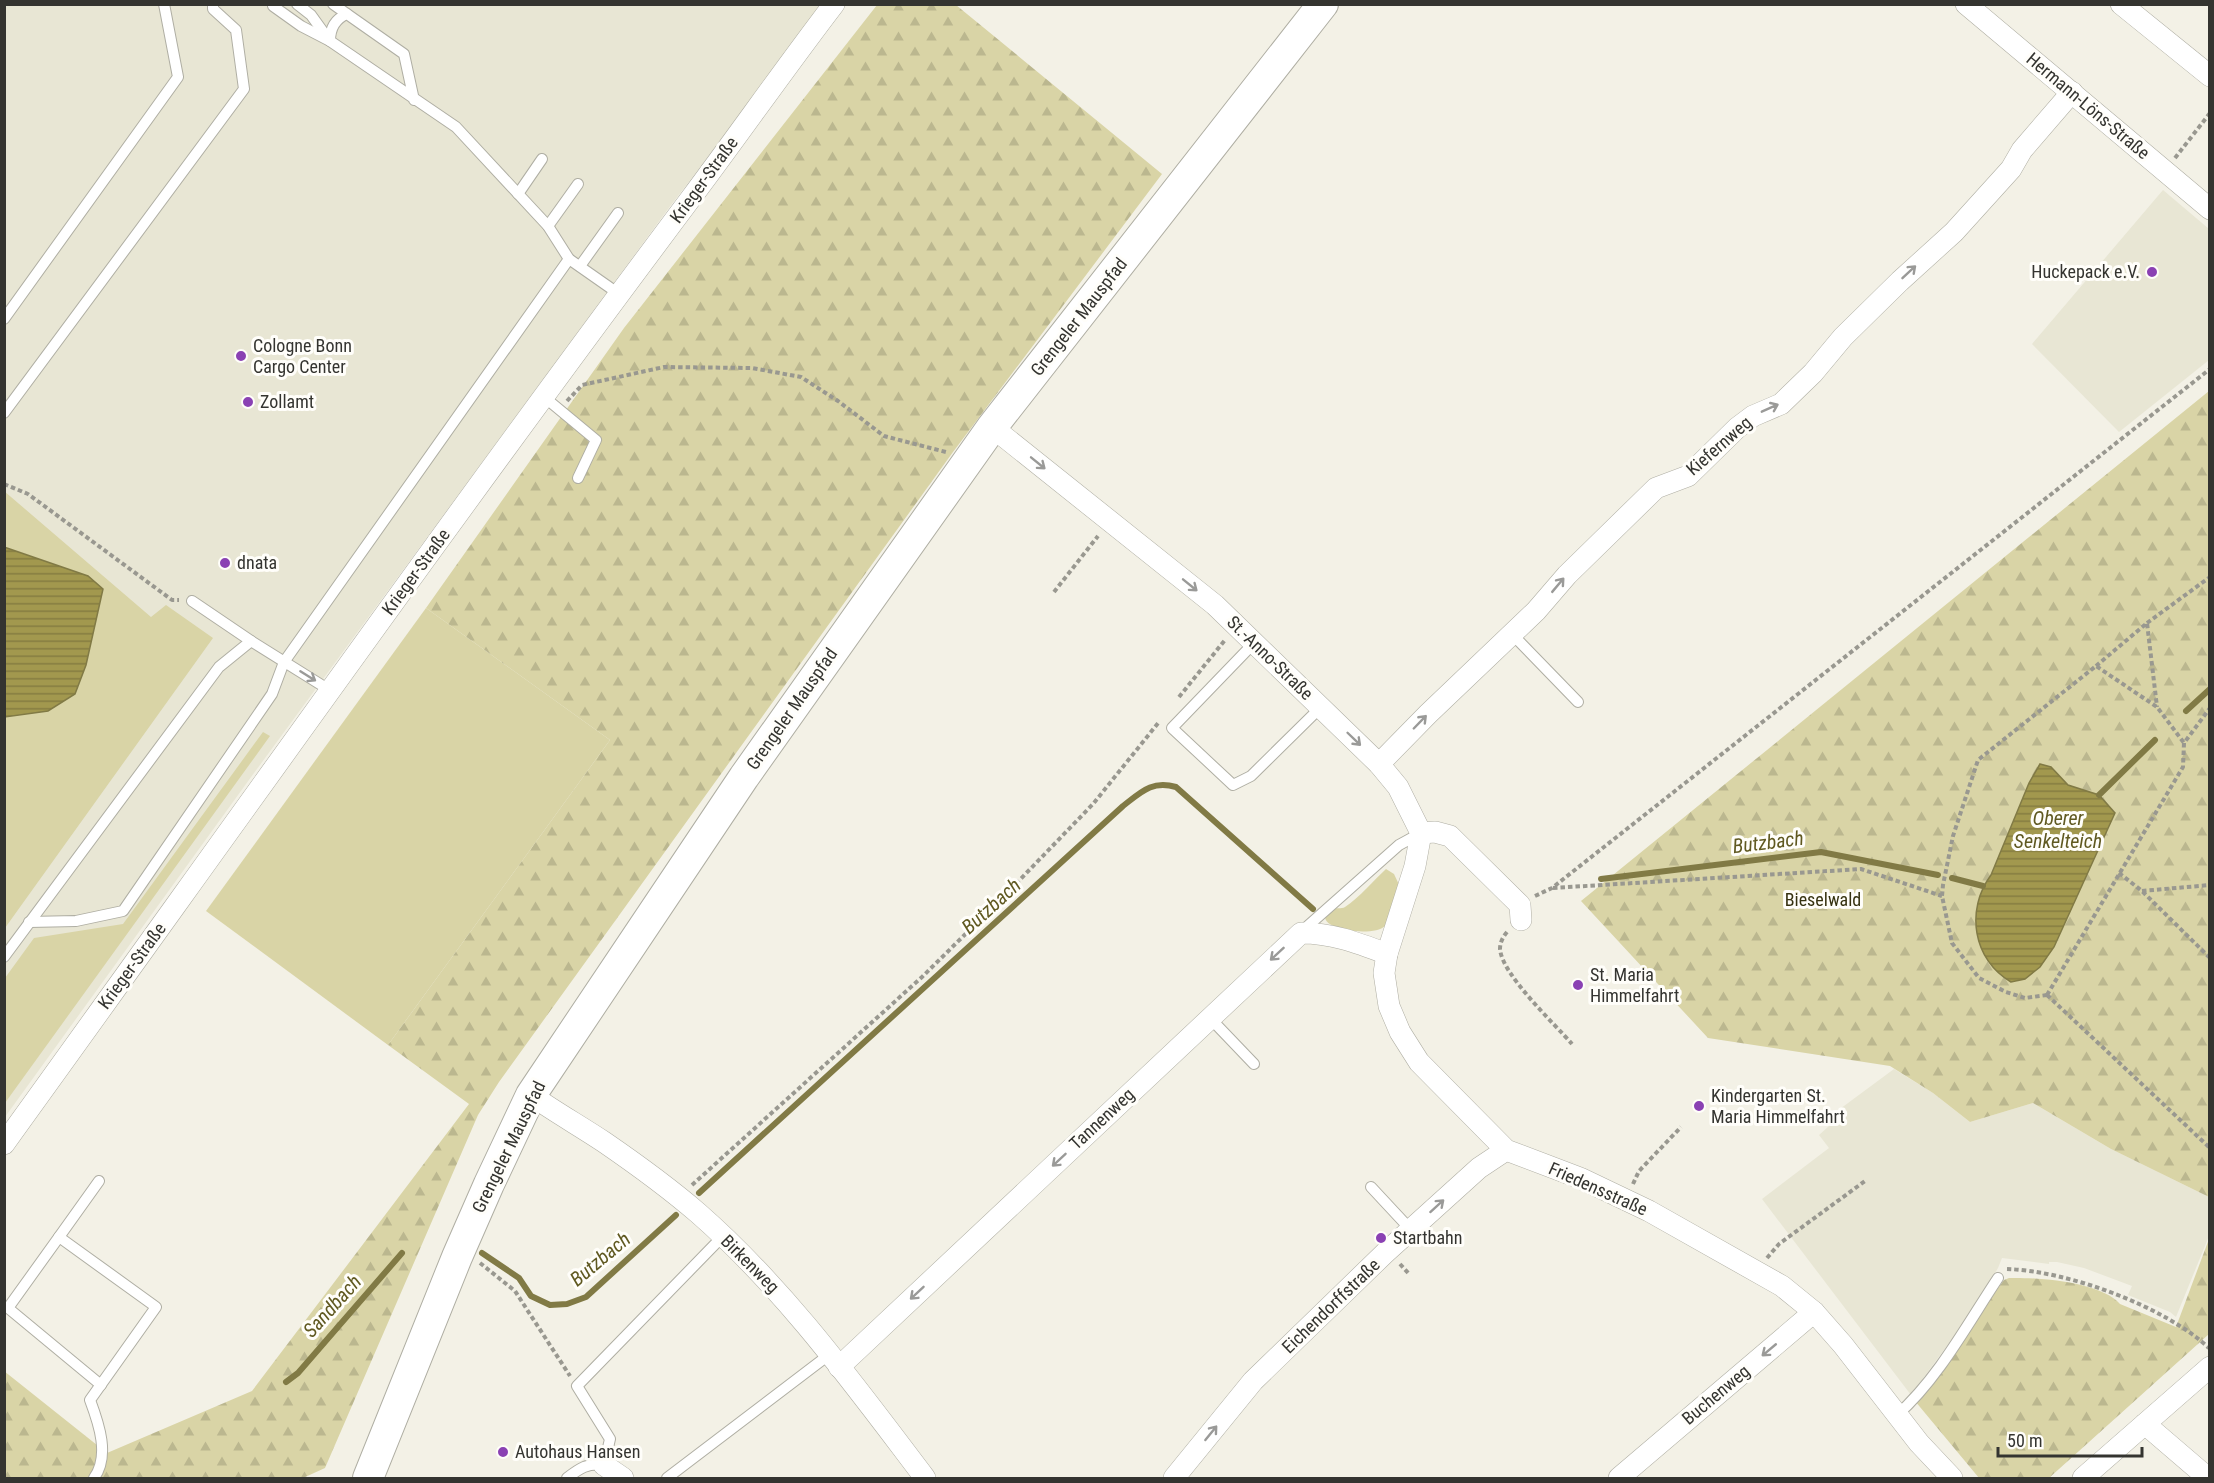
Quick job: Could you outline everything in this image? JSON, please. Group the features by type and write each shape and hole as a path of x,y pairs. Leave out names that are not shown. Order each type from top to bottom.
{"main road":[{"name":"Grengeler Mauspfad","path":"368,1479 457,1257 531,1095 744,777 992,428 1323,4"}],"street":[{"name":"Krieger-Straße","path":"4,1144 331,691 549,402 619,294 834,4"},
{"name":"Hermann-Löns-Straße","path":"1966,4 2210,209"},
{"path":"2121,4 2210,76"},
{"name":"Kiefernweg","path":"1379,764 1656,488 1688,476 1737,428 1753,416 1780,404 1813,373 1851,329 1954,232 2011,169 2022,150 2072,92"},
{"name":"St.-Anno-Straße","path":"992,428 1215,605 1379,764 1398,786 1421,833"},
{"path":"1421,833 1435,832 1450,836 1520,912"},
{"name":"Friedensstraße","path":"1421,833 1418,855 1387,954 1384,973 1389,1006 1400,1032 1419,1062 1506,1150 1580,1178 1649,1211 1782,1286 1814,1312 1843,1345 1919,1443 1952,1479"},
{"path":"1301,933 1319,933 1347,939 1387,954"},
{"name":"Tannenweg","path":"834,1360 1301,933"},
{"name":"Birkenweg","path":"531,1095 605,1143 677,1196 723,1236 776,1289 834,1360 921,1477"},
{"name":"Eichendorffstraße","path":"1174,1479 1253,1381 1411,1230 1479,1168 1506,1150"},
{"name":"Buchenweg","path":"1619,1479 1814,1312"},
{"path":"2083,1479 2210,1367"},
{"path":"2145,1424 2208,1479"},
{"path":"604,1465 624,1479"}],"lane":[{"path":"6,313 178,77 164,4"},
{"path":"4,413 243,89 236,30 213,9 213,4"},
{"path":"297,4 311,15 330,41"},
{"path":"333,4 404,54 414,100"},
{"path":"273,6 301,26 330,41 456,127 548,226 568,259 619,294"},
{"path":"330,41 330,31 340,17 347,14"},
{"path":"518,194 542,159"},
{"path":"548,226 578,184"},
{"path":"580,266 618,213"},
{"path":"29,922 76,921 123,911 272,694 284,662 568,259"},
{"path":"549,402 596,440 578,478"},
{"path":"192,601 331,691"},
{"path":"1512,634 1578,702"},
{"path":"4,957 219,667 251,641"},
{"path":"1254,643 1172,728 1233,785 1251,776 1321,708"},
{"path":"1301,933 1399,845 1421,833"},
{"path":"1210,1018 1254,1064"},
{"path":"99,1181 8,1308 101,1385"},
{"path":"1371,1187 1411,1230"},
{"path":"567,1479 581,1466 604,1465 610,1439 577,1386 723,1236"},
{"path":"59,1237 156,1307 90,1400 100,1429 101,1468 94,1479"},
{"path":"1897,1415 1910,1404 1944,1359 1998,1278"},
{"path":"667,1479 834,1360"}],"path":[{"path":"2165,171 2210,113"},
{"path":"549,402 569,400 582,385 664,367 752,368 801,377 838,401 884,436 953,454"},
{"path":"1942,896 1862,869 1552,888 2210,369"},
{"path":"4,484 28,494 172,600 192,601"},
{"path":"1054,591 1110,521"},
{"path":"2047,995 2025,998 2006,992 1979,978 1952,943 1942,896 1943,885 1953,836 1978,760 2147,623 2210,577"},
{"path":"2147,623 2157,708"},
{"path":"1172,706 1236,626"},
{"path":"2096,666 2157,708 2184,743"},
{"path":"2047,995 2183,767 2184,743 2210,708"},
{"path":"677,1196 922,977 1093,804 1165,715"},
{"path":"2119,873 2142,891 2210,958"},
{"path":"2142,891 2210,885"},
{"path":"1520,912 1501,942 1502,958 1509,973 1572,1044"},
{"path":"2047,995 2210,1148"},
{"path":"1626,1200 1639,1171 1681,1127"},
{"path":"1760,1274 1764,1262 1779,1244 1865,1181"},
{"path":"471,1258 494,1272 515,1290 577,1386"},
{"path":"1998,1278 2007,1269 2029,1270 2074,1279 2169,1319 2210,1348"}],"shaded area":[{"path":"5,5 824,5 668,209 5,1117"},
{"name":"Huckepack e.V.","path":"2163,190 2209,229 2209,360 2119,432 2032,344"},
{"path":"1894,1069 1933,1093 1970,1122 2033,1103 2111,1149 2209,1197 2209,1236 2176,1317 2170,1312 2128,1295 2132,1286 2084,1268 2057,1262 2049,1262 2049,1264 2002,1258 1970,1314 1911,1395 1762,1199 1829,1148 1819,1135 1829,1126 1825,1120"}],"green space":[{"path":"877,5 956,5 1162,174 953,452 499,1082 478,1115 325,1468 303,1478 5,1478 4,1371 107,1453 252,1391 469,1104 388,1045 610,740 426,608 624,328"},
{"name":"Bieselwald","path":"2209,391 2209,1197 2111,1149 2033,1103 1970,1122 1933,1093 1890,1066 1708,1038 1581,901","holes":["2040,764 2068,785 2099,795 2115,812 2011,982 1998,973 1981,948 1977,933 1978,903 2029,783"]},
{"path":"4,491 151,617 166,605 213,638 5,928 5,717 48,711 88,576 5,547"},
{"path":"426,608 610,740 388,1045 206,911"},
{"path":"263,732 270,736 5,1103 5,978 34,938 123,924"},
{"path":"1386,869 1394,874 1401,889 1393,913 1385,926 1378,930 1357,931 1335,927 1328,923 1325,917 1328,911 1343,908 1350,903"},
{"path":"2209,1239 2209,1334 2049,1478 1979,1478 1915,1401 2004,1280 2009,1278 2035,1279 2084,1286 2176,1327"}],"water":[{"path":"4,547 88,576 103,589 86,665 75,694 48,711 5,717"},
{"name":"Oberer Senkelteich","path":"2040,764 2051,767 2068,785 2099,795 2115,813 2054,947 2040,967 2025,979 2011,982 1998,973 1988,961 1981,948 1976,918 1983,889 2029,783"}],"waterway":[{"name":"Butzbach","path":"2186,711 2210,689"},
{"name":"Butzbach","path":"2099,795 2155,740"},
{"name":"Butzbach","path":"699,1193 1123,806 1153,786 1176,787 1313,909"},
{"name":"Butzbach","path":"1601,879 1821,852 1938,875"},
{"name":"Butzbach","path":"1952,878 1983,886"},
{"name":"Butzbach","path":"482,1253 519,1278 531,1296 550,1305 567,1304 586,1297 676,1215"},
{"name":"Sandbach","path":"286,1382 298,1373 402,1253"}],"place":[{"name":"Huckepack e.V.","path":"2152,272"},
{"name":"Cologne Bonn Cargo Center","path":"241,356"},
{"name":"Zollamt","path":"248,402"},
{"name":"dnata","path":"225,563"},
{"name":"St. Maria Himmelfahrt","path":"1578,985"},
{"name":"Kindergarten St. Maria Himmelfahrt","path":"1699,1106"},
{"name":"Startbahn","path":"1381,1238"},
{"name":"Autohaus Hansen","path":"503,1452"}]}
